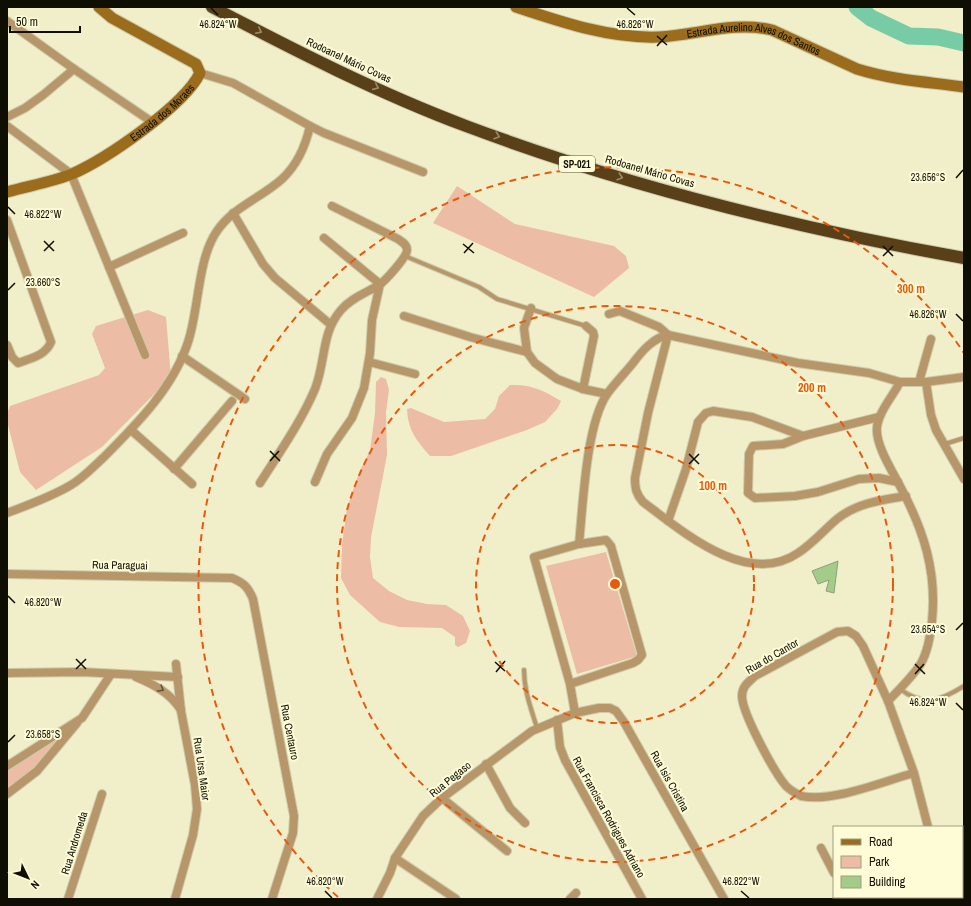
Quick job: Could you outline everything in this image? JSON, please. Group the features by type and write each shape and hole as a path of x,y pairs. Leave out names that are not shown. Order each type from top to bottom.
{"highway":[{"name":"Rodoanel Mário Covas","path":"212,7 287,46 415,104 465,125 554,156 653,187 821,229 889,245 964,258"}],"main road":[{"name":"Estrada dos Moraes","path":"7,192 71,174 124,144 177,102 192,86 200,73 196,64 112,18 99,7"},
{"name":"Estrada Aurelino Alves dos Santos","path":"516,7 586,27 635,36 676,36 727,28 761,27 772,30 857,69 870,73 886,77 964,87"}],"street":[{"path":"7,21 74,70 152,122"},
{"path":"7,117 43,95 74,70"},
{"path":"200,73 233,83 324,133 423,172"},
{"path":"7,126 71,174 145,355"},
{"path":"7,513 71,486 82,478 131,430 168,385 182,356 190,334 208,244 222,223 233,213 283,178 300,154 310,126"},
{"path":"260,484 299,420 314,390 321,371 330,324 349,302 380,284 405,256 407,249 405,244 398,239 332,206"},
{"path":"233,213 263,264 292,293 330,324"},
{"path":"7,220 51,342 48,349 40,355 18,363 12,357 7,345"},
{"path":"109,267 183,233"},
{"path":"324,238 380,284"},
{"path":"315,482 327,454 352,418 364,388 369,362 372,320 380,284"},
{"path":"531,308 524,328 527,352 535,363 557,379 583,389 607,394"},
{"path":"608,314 620,311 659,326 668,335"},
{"path":"404,316 470,337 527,352"},
{"path":"583,389 594,336 593,332 586,326"},
{"path":"668,335 648,413 635,478 637,494 643,502 668,521 720,555 736,560 768,563 796,555 838,518 853,509 874,501 906,496"},
{"path":"579,544 585,480 598,414 607,394 642,352 660,338 668,335 798,363 869,373 900,382 922,382 964,377"},
{"path":"931,340 922,382 936,430 964,479"},
{"path":"182,356 245,399"},
{"path":"369,362 415,374"},
{"path":"888,701 900,689 925,655 930,635 934,604 933,578 928,553 920,527 879,444 877,428 879,417 900,382"},
{"path":"174,469 232,401"},
{"path":"668,521 686,469 698,422 706,413 713,411 752,417 803,436"},
{"path":"879,417 803,436 782,444 753,446 749,454 748,493 755,498 795,496 818,492 859,478 898,482"},
{"path":"131,430 192,484"},
{"path":"570,684 633,662 642,656 611,546 606,540 579,544 534,557 570,684 575,713"},
{"name":"Rua Paraguai","path":"7,574 232,578"},
{"name":"Rua Centauro","path":"232,578 243,583 253,599 294,816 293,833 272,899"},
{"name":"Rua do Cantor","path":"914,772 833,796 813,797 800,795 787,787 775,769 744,708 742,694 744,685 755,676 837,632 848,632 856,636 863,646 888,701 914,772 928,826"},
{"name":"Rua Ursa Maior","path":"175,899 193,835 197,809 195,785 181,711 176,664"},
{"path":"7,673 82,672 134,676 178,677"},
{"path":"7,794 37,771 82,718 111,674"},
{"path":"134,676 167,693 174,699 181,711"},
{"name":"Rua Isis Cristina","path":"575,713 598,708 610,708 616,711 624,722 724,899"},
{"name":"Rua Pegaso","path":"378,899 395,858 422,816 442,798 486,764 537,728 575,713"},
{"path":"7,766 82,718"},
{"name":"Rua Francisca Rodrigues Adriano","path":"556,720 560,747 565,760 642,899"},
{"path":"486,764 510,808 525,823"},
{"name":"Rua Andromeda","path":"68,899 102,794"},
{"path":"442,798 507,851"},
{"path":"821,848 833,871"},
{"path":"395,858 456,899"}],"lane":[{"path":"405,256 479,287 497,299 531,308 586,326"},
{"path":"945,444 964,438"},
{"path":"524,670 526,697 537,728"},
{"path":"900,689 913,698 927,701 943,697 964,686"}],"green space":[{"path":"457,186 515,224 614,246 626,256 629,268 594,297 433,223"},
{"path":"148,310 166,317 171,377 102,447 36,490 20,472 7,421 7,414 10,406 99,375 105,368 92,334 96,326"},
{"path":"381,377 386,379 389,390 386,412 387,455 371,537 370,557 373,578 389,591 407,600 427,604 446,605 463,616 470,631 466,643 458,647 455,645 455,637 442,628 399,627 380,622 350,595 341,578 342,545 347,508 360,470 370,451 375,413 376,382"},
{"path":"510,385 537,388 561,401 557,409 545,422 527,430 451,456 430,456 411,429 407,409 411,408 444,422 485,419 495,409 499,396"},
{"path":"606,552 637,656 577,674 546,566"},
{"path":"63,735 41,765 10,789 7,786 7,769"}],"building":[{"path":"838,561 834,593 826,591 829,580 818,584 812,571"}],"waterway":[{"path":"857,7 871,18 909,36 938,37 964,43"}]}
